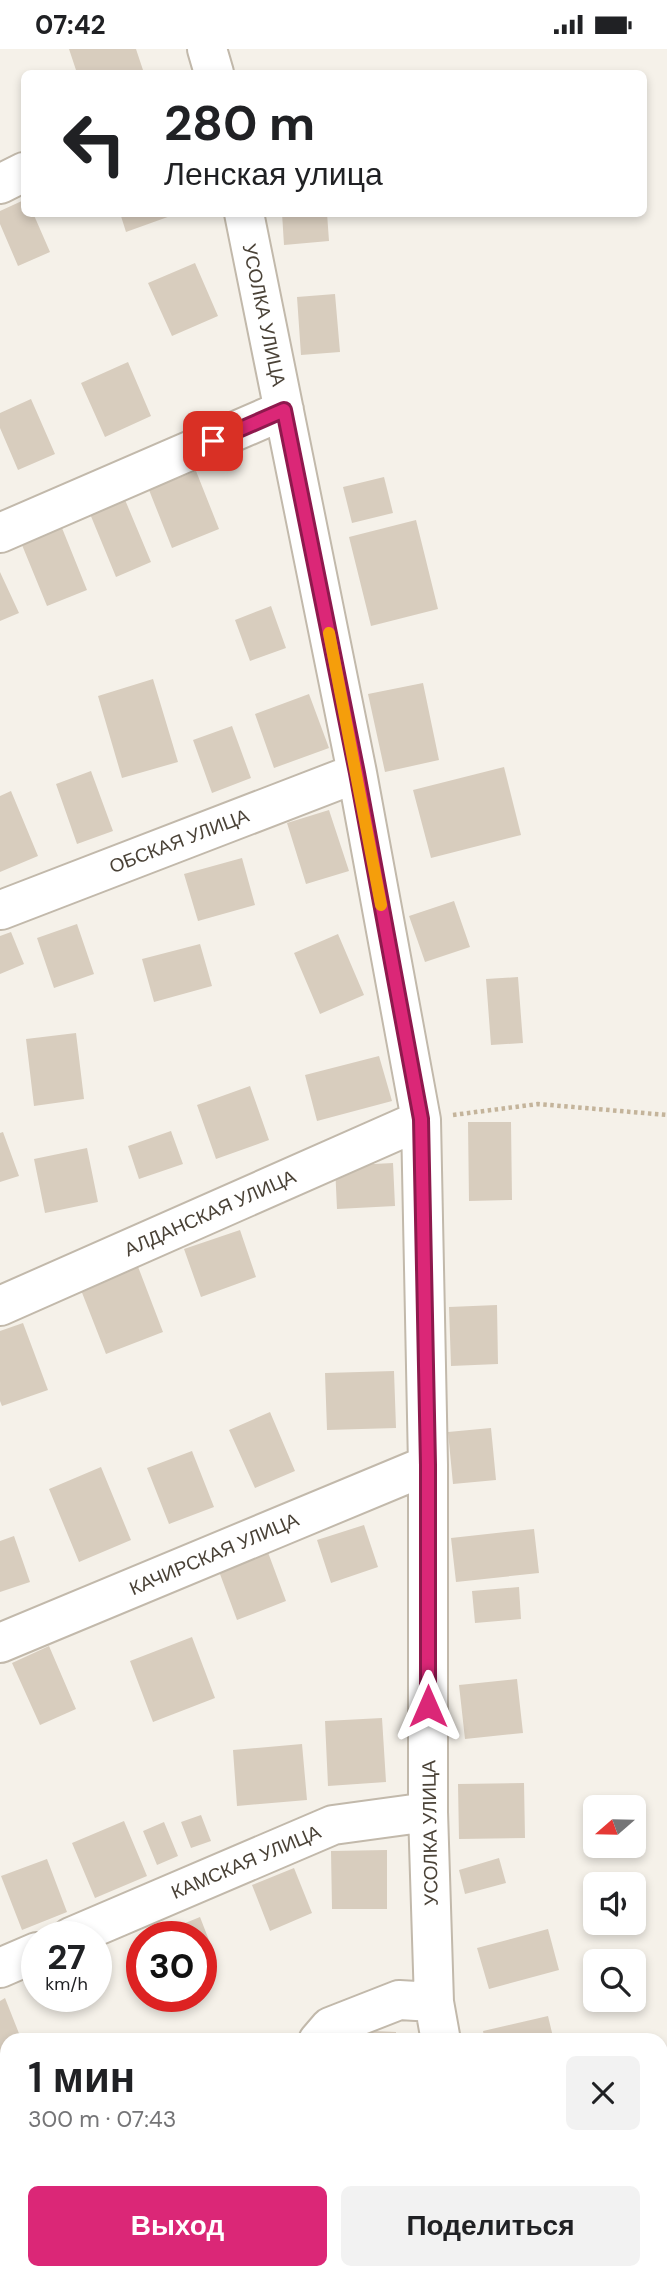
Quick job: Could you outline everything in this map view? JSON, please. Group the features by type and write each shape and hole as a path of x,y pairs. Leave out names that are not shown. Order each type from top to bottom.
{"street":[{"path":"207,49 213,70"},
{"path":"0,184 21,174"},
{"name":"УСОЛКА УЛИЦА","path":"245,217 357,773 421,1119 428,1465 428,1812 434,2002 440,2033"},
{"path":"0,533 284,410"},
{"name":"ОБСКАЯ УЛИЦА","path":"1,910 357,773"},
{"name":"АЛДАНСКАЯ УЛИЦА","path":"0,1306 421,1119"},
{"name":"КАЧИРСКАЯ УЛИЦА","path":"0,1643 428,1465"},
{"name":"КАМСКАЯ УЛИЦА","path":"108,1921 333,1825 428,1812"},
{"path":"0,1968 21,1959"},
{"path":"325,2033 330,2027 399,2000 434,2002"}],"path":[{"path":"421,1119 538,1104 667,1115"}],"building":[{"path":"69,49 136,49 143,70 76,70"},
{"path":"21,201 21,217 35,217 50,252 18,266 0,224 0,211"},
{"path":"121,217 168,217 126,232"},
{"path":"282,217 327,217 329,241 284,245"},
{"path":"195,263 218,316 172,336 148,283"},
{"path":"335,294 340,352 301,355 297,297"},
{"path":"128,362 151,416 105,437 81,383"},
{"path":"31,399 55,454 18,470 0,428 0,413"},
{"path":"196,471 219,529 172,548 149,490"},
{"path":"384,477 393,513 352,523 343,487"},
{"path":"123,495 151,562 116,577 88,509"},
{"path":"416,520 438,609 371,626 349,537"},
{"path":"62,528 87,590 47,606 22,545"},
{"path":"0,572 19,613 0,621"},
{"path":"271,606 286,648 250,661 235,620"},
{"path":"153,679 178,762 122,778 98,696"},
{"path":"423,683 439,760 385,772 368,694"},
{"path":"309,694 329,748 274,768 255,714"},
{"path":"232,726 251,778 212,793 193,740"},
{"path":"504,767 521,835 431,858 413,790"},
{"path":"91,771 113,831 77,844 56,784"},
{"path":"11,791 38,856 0,872 0,796"},
{"path":"329,810 349,871 306,884 287,823"},
{"path":"242,858 255,905 198,921 184,874"},
{"path":"454,901 470,947 425,962 409,916"},
{"path":"77,924 94,974 54,988 37,938"},
{"path":"11,932 24,964 0,974 0,936"},
{"path":"338,934 364,995 320,1014 294,953"},
{"path":"200,944 212,986 154,1002 142,959"},
{"path":"518,977 523,1043 491,1045 486,979"},
{"path":"76,1033 84,1099 34,1106 26,1039"},
{"path":"379,1056 392,1101 317,1121 305,1075"},
{"path":"250,1086 269,1140 216,1159 197,1105"},
{"path":"468,1122 511,1122 512,1200 469,1201"},
{"path":"171,1131 183,1164 139,1179 128,1146"},
{"path":"3,1132 19,1176 0,1182 0,1133"},
{"path":"87,1148 98,1202 45,1213 34,1159"},
{"path":"393,1163 395,1206 337,1209 335,1166"},
{"path":"240,1230 256,1277 201,1297 184,1249"},
{"path":"137,1264 163,1332 106,1354 79,1285"},
{"path":"497,1305 498,1364 451,1366 449,1307"},
{"path":"23,1323 48,1390 2,1406 0,1331"},
{"path":"394,1371 396,1428 327,1430 325,1373"},
{"path":"270,1412 295,1471 255,1488 229,1430"},
{"path":"491,1428 496,1480 453,1484 448,1432"},
{"path":"192,1451 214,1507 169,1524 147,1468"},
{"path":"101,1467 131,1540 79,1562 49,1489"},
{"path":"364,1525 378,1567 331,1583 317,1540"},
{"path":"534,1529 539,1573 456,1582 451,1538"},
{"path":"14,1536 30,1582 0,1592 0,1541"},
{"path":"266,1547 286,1601 237,1620 217,1566"},
{"path":"519,1587 521,1619 475,1623 472,1591"},
{"path":"192,1637 215,1698 153,1722 130,1661"},
{"path":"49,1646 76,1709 40,1725 12,1663"},
{"path":"517,1679 523,1733 465,1739 459,1685"},
{"path":"382,1718 386,1782 328,1786 325,1721"},
{"path":"302,1744 307,1800 237,1806 233,1750"},
{"path":"524,1783 525,1838 459,1839 458,1784"},
{"path":"201,1815 211,1841 191,1848 181,1822"},
{"path":"124,1821 147,1876 95,1898 72,1843"},
{"path":"164,1822 178,1856 157,1865 143,1831"},
{"path":"387,1850 387,1909 332,1909 331,1851"},
{"path":"499,1858 506,1883 465,1894 459,1870"},
{"path":"47,1859 67,1912 44,1921 21,1921 21,1927 1,1876"},
{"path":"294,1868 312,1913 270,1931 252,1885"},
{"path":"548,1929 559,1970 489,1989 477,1948"},
{"path":"5,1998 19,2033 0,2033 0,2001"},
{"path":"548,2016 552,2033 483,2033"},
{"path":"353,2030 396,2032 396,2033 353,2033"}],"slow traffic":[{"path":"329,633 381,905"}],"route":[{"path":"213,441 284,410 357,773 421,1119 428,1465 428,1706"}]}
